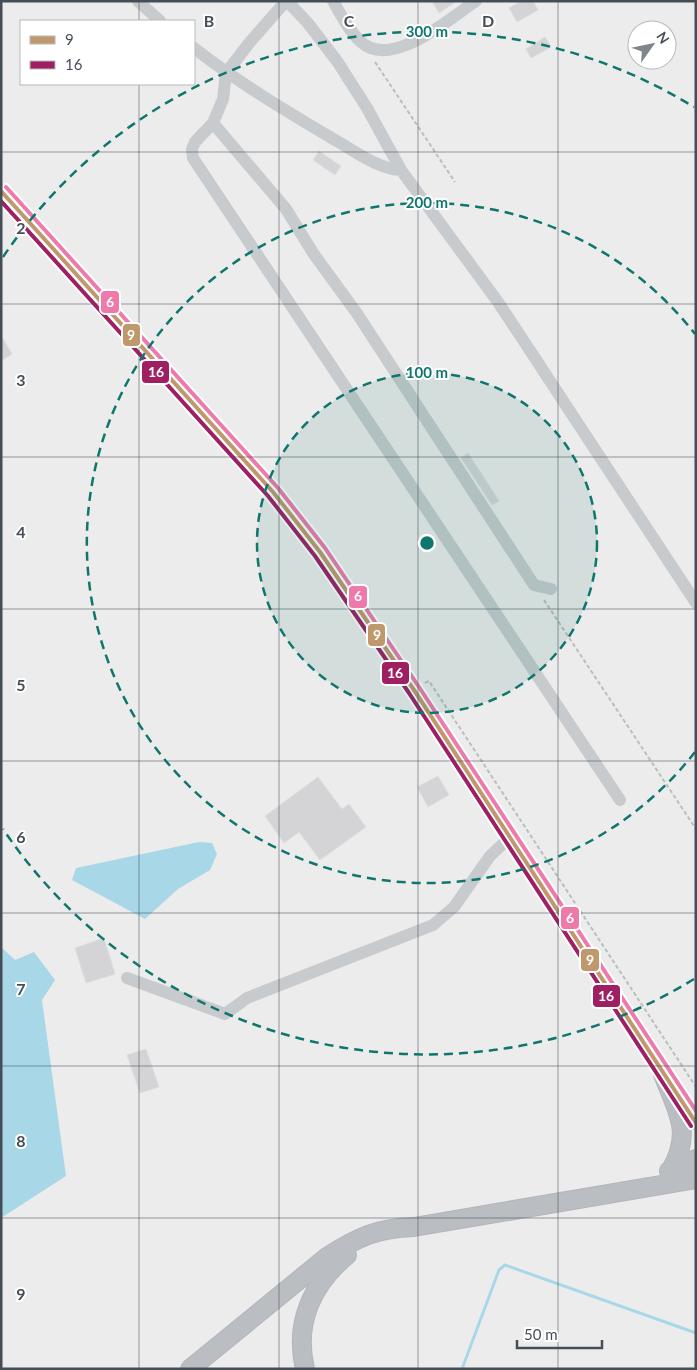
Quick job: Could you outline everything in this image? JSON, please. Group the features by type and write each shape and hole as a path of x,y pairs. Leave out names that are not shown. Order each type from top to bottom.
{"highway":[{"path":"663,1074 683,1133 682,1148 671,1170"},
{"path":"637,1187 696,1159"},
{"path":"190,1369 327,1257 369,1233 390,1228 414,1227 637,1187 696,1179"},
{"path":"305,1369 301,1338 303,1320 309,1302 318,1285 334,1266 350,1253 370,1242 414,1227"}],"main road":[{"path":"1,190 273,492 358,605 696,1123"}],"street":[{"path":"138,1 159,20"},
{"path":"620,800 193,158 192,149 195,142 213,123 223,99 226,74 250,42 286,1 307,22 337,61 367,108 401,170 498,302 696,603"},
{"path":"333,1 350,30 362,43 374,50 390,51 403,47 442,25 476,1"},
{"path":"195,49 226,74 276,106 373,162 401,170"},
{"path":"213,123 286,209 313,253 362,320 534,585 552,588"},
{"path":"127,978 226,1014 247,998 433,925 454,907 490,856 510,838"}],"path":[{"path":"362,43 455,182"},
{"path":"534,585 696,829"},
{"path":"428,681 696,1087"}],"water":[{"path":"199,842 212,843 217,854 210,870 178,889 145,919 72,880 76,868"},
{"path":"1,947 15,960 34,952 55,980 42,1000 66,1176 1,1218"}],"building":[{"path":"432,1 457,1 439,13"},
{"path":"521,1 533,1 538,10 517,22 509,8"},
{"path":"545,37 551,47 531,58 526,49"},
{"path":"319,151 341,166 335,175 313,160"},
{"path":"1,335 12,354 1,361"},
{"path":"468,453 499,501 492,505 461,458"},
{"path":"438,776 449,795 428,807 417,787"},
{"path":"318,777 342,809 349,804 366,827 320,860 299,832 284,843 265,816"},
{"path":"104,938 115,974 86,983 75,948"},
{"path":"146,1049 159,1087 140,1093 127,1055"}],"waterway":[{"path":"462,1369 499,1270 505,1265 696,1333"}],"transit line":[{"name":"6","path":"6,187 278,488 325,548 419,687 696,1111"},
{"name":"9","path":"1,191 273,492 320,552 414,690 696,1123"},
{"name":"16","path":"1,201 268,496 315,556 409,693 691,1126"}]}
